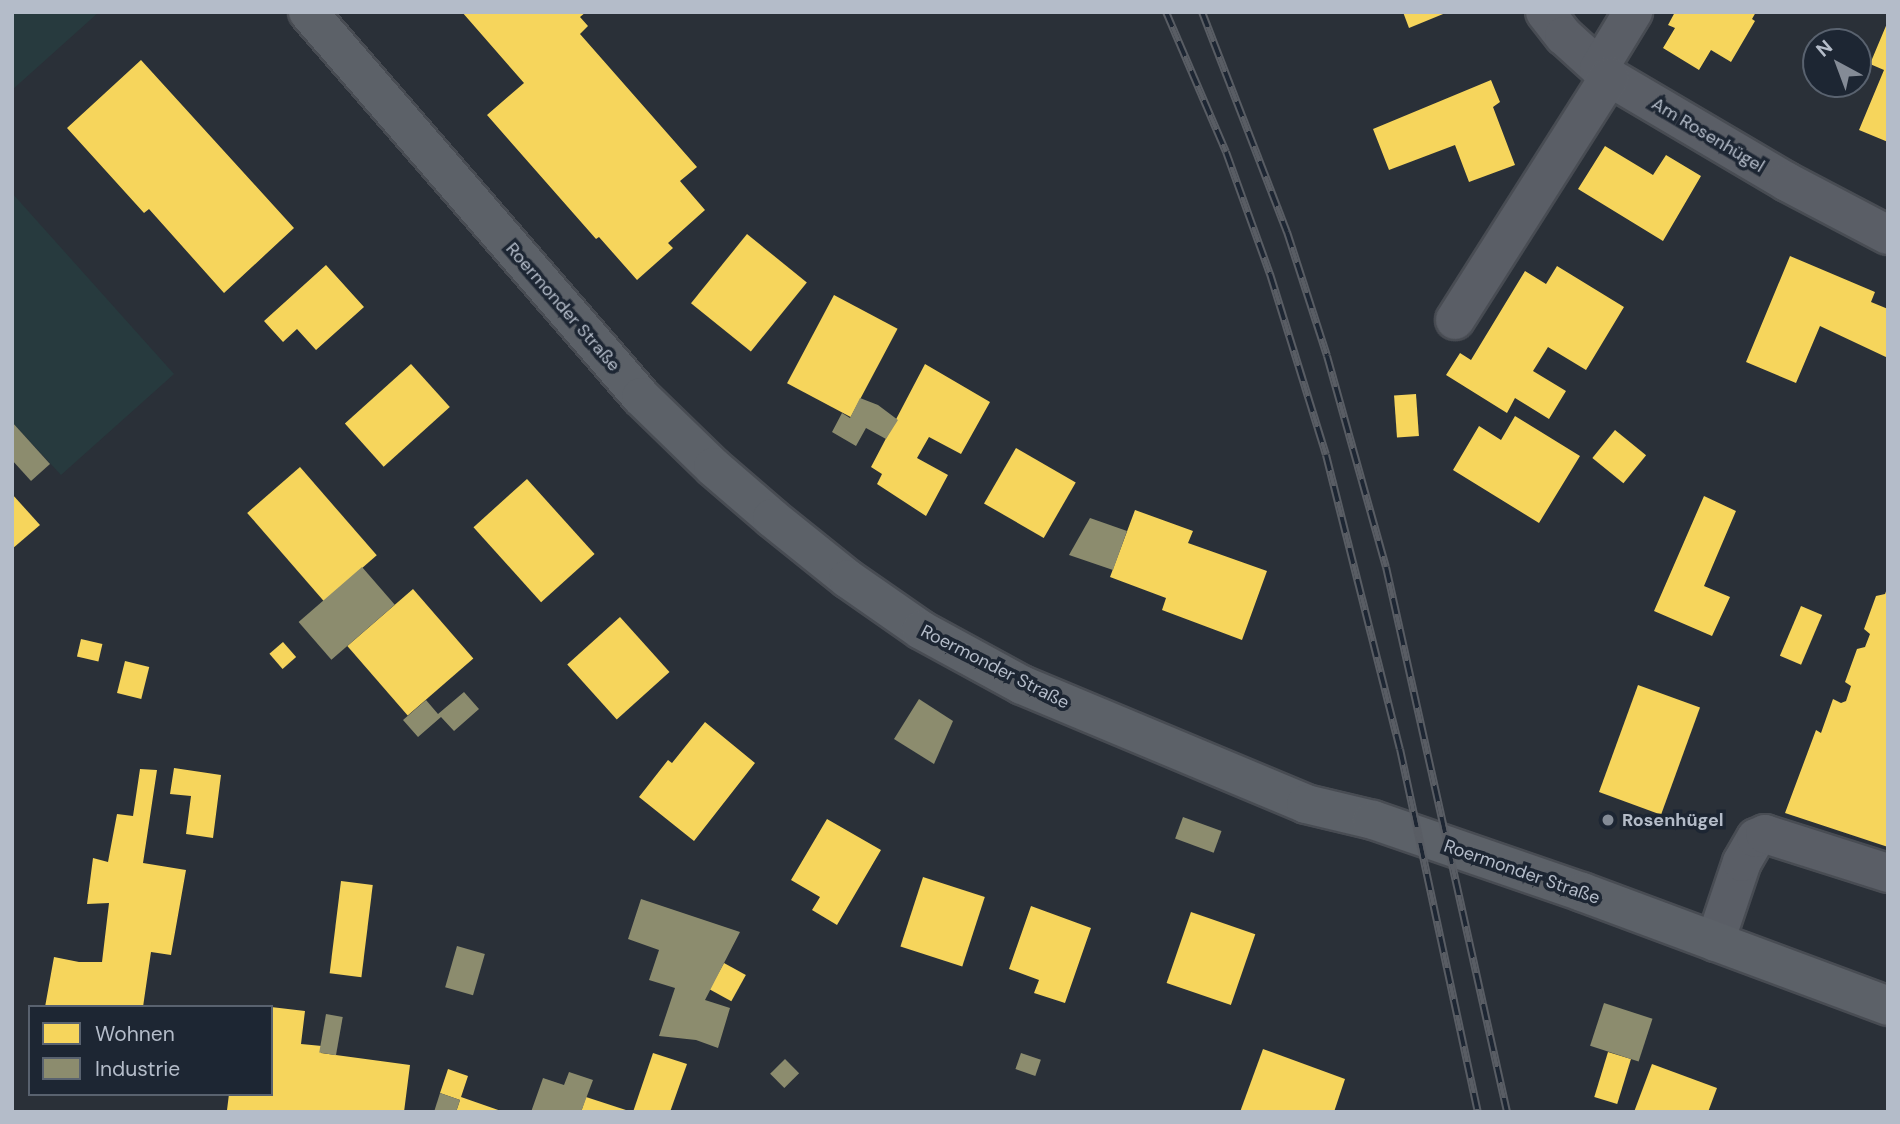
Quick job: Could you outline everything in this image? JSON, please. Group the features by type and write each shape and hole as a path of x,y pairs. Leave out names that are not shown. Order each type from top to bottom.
{"main road":[{"name":"Roermonder Straße","path":"308,12 641,397 713,467 772,518 848,579 921,630 1022,685 1306,804 1373,820 1888,1006"}],"street":[{"name":"Am Rosenhügel","path":"1545,12 1564,36 1604,72 1787,182 1888,235"},
{"path":"1455,320 1604,72 1633,12"},
{"path":"1715,942 1742,862 1756,838 1765,834 1888,873"}],"green space":[{"path":"12,12 99,12 12,90"},
{"path":"12,193 174,374 61,475 12,422"}],"building: Wohnen":[{"path":"462,12 586,12 580,17 588,26 580,34 697,167 680,181 705,210 668,243 673,248 637,280 599,237 596,239 487,115 524,83"},
{"path":"1403,12 1448,12 1409,28"},
{"path":"1675,12 1756,12 1752,19 1755,21 1731,62 1711,50 1699,70 1663,48 1675,28 1668,25"},
{"path":"1888,21 1888,142 1859,130 1884,70 1872,65"},
{"path":"141,60 294,228 224,293 149,209 144,213 67,128"},
{"path":"1491,80 1500,102 1493,107 1515,165 1469,182 1455,145 1389,170 1373,129"},
{"path":"1605,146 1653,175 1666,155 1701,176 1663,241 1578,189"},
{"path":"747,234 807,282 751,352 691,303"},
{"path":"1790,256 1875,292 1871,302 1888,309 1888,358 1820,326 1796,383 1746,362"},
{"path":"326,265 364,307 316,350 297,329 283,342 264,321"},
{"path":"1557,266 1624,307 1586,370 1548,347 1533,371 1566,391 1549,419 1515,398 1507,413 1446,375 1460,353 1471,360 1525,271 1546,284"},
{"path":"834,295 898,329 851,417 787,383"},
{"path":"411,364 450,407 384,467 345,424"},
{"path":"925,364 990,402 961,454 929,437 917,458 948,475 926,516 877,484 882,474 871,467"},
{"path":"1416,394 1419,436 1397,437 1394,396"},
{"path":"1515,416 1580,456 1539,523 1453,470 1479,426 1501,440"},
{"path":"1615,430 1646,455 1623,483 1592,458"},
{"path":"1016,448 1076,482 1044,538 984,503"},
{"path":"300,467 377,555 324,601 247,513"},
{"path":"527,479 595,554 541,602 473,527"},
{"path":"12,494 40,525 12,549"},
{"path":"1704,496 1736,511 1704,586 1730,597 1712,636 1654,611"},
{"path":"1135,510 1193,531 1188,543 1267,571 1242,640 1162,610 1166,598 1110,577"},
{"path":"1888,586 1888,847 1785,813 1816,730 1821,733 1833,699 1841,703 1846,701 1851,686 1845,682 1857,649 1865,647 1870,634 1864,629 1876,596 1885,594"},
{"path":"413,589 473,658 408,716 347,646"},
{"path":"1801,606 1822,615 1801,665 1780,656"},
{"path":"620,617 670,672 617,720 567,665"},
{"path":"81,639 102,644 98,661 77,657"},
{"path":"283,642 296,657 283,669 269,654"},
{"path":"125,661 149,667 141,699 117,693"},
{"path":"1638,685 1700,708 1661,815 1599,792"},
{"path":"705,722 755,763 694,841 639,797 668,760 672,763"},
{"path":"174,768 221,775 213,838 186,834 191,796 170,794"},
{"path":"140,769 157,770 143,863 186,870 171,955 151,952 143,1005 45,1005 54,957 79,962 102,962 109,903 87,904 93,858 108,862 117,814 133,816"},
{"path":"827,819 881,850 837,925 812,910 820,897 791,880"},
{"path":"923,877 985,897 962,967 900,946"},
{"path":"341,881 373,885 361,977 330,973"},
{"path":"1031,906 1091,928 1065,1003 1034,993 1039,980 1009,969"},
{"path":"1191,912 1255,934 1231,1005 1167,983"},
{"path":"724,963 746,975 731,1001 709,989"},
{"path":"273,1007 305,1011 301,1044 322,1046 321,1053 410,1065 404,1112 227,1110 229,1096 273,1096"},
{"path":"1263,1049 1345,1079 1334,1112 1240,1112"},
{"path":"1608,1052 1631,1059 1617,1104 1594,1097"},
{"path":"653,1053 687,1064 670,1112 633,1112"},
{"path":"1652,1064 1717,1088 1708,1112 1634,1112"},
{"path":"448,1069 468,1076 461,1097 504,1112 456,1112 460,1100 440,1093"},
{"path":"586,1097 629,1111 629,1112 581,1112"}],"building: Industrie":[{"path":"860,398 878,405 898,420 886,439 866,428 856,446 832,432 842,413 850,418"},
{"path":"12,422 50,464 31,481 12,460"},
{"path":"1090,518 1127,531 1113,570 1069,555"},
{"path":"362,567 395,605 331,660 299,622"},
{"path":"464,692 479,709 454,731 441,717 418,737 403,720 426,700 438,714"},
{"path":"919,699 953,721 934,764 894,739"},
{"path":"1183,817 1222,831 1214,853 1175,839"},
{"path":"641,899 740,932 705,1000 730,1008 718,1048 696,1040 659,1036 675,988 649,980 659,950 628,939"},
{"path":"457,946 485,954 473,995 445,987"},
{"path":"1604,1003 1653,1019 1639,1062 1590,1046"},
{"path":"326,1014 343,1017 336,1055 319,1052"},
{"path":"1021,1053 1041,1060 1035,1076 1015,1069"},
{"path":"785,1059 799,1073 784,1088 770,1074"},
{"path":"569,1072 593,1080 581,1112 531,1112 543,1078 564,1085"},
{"path":"440,1093 460,1100 456,1112 434,1112"}],"railway":[{"path":"1166,12 1226,152 1270,274 1326,455 1400,749 1478,1112"},
{"path":"1202,12 1287,232 1327,356 1386,567 1507,1112"}],"place":[{"name":"Rosenhügel","path":"1608,820"}]}
